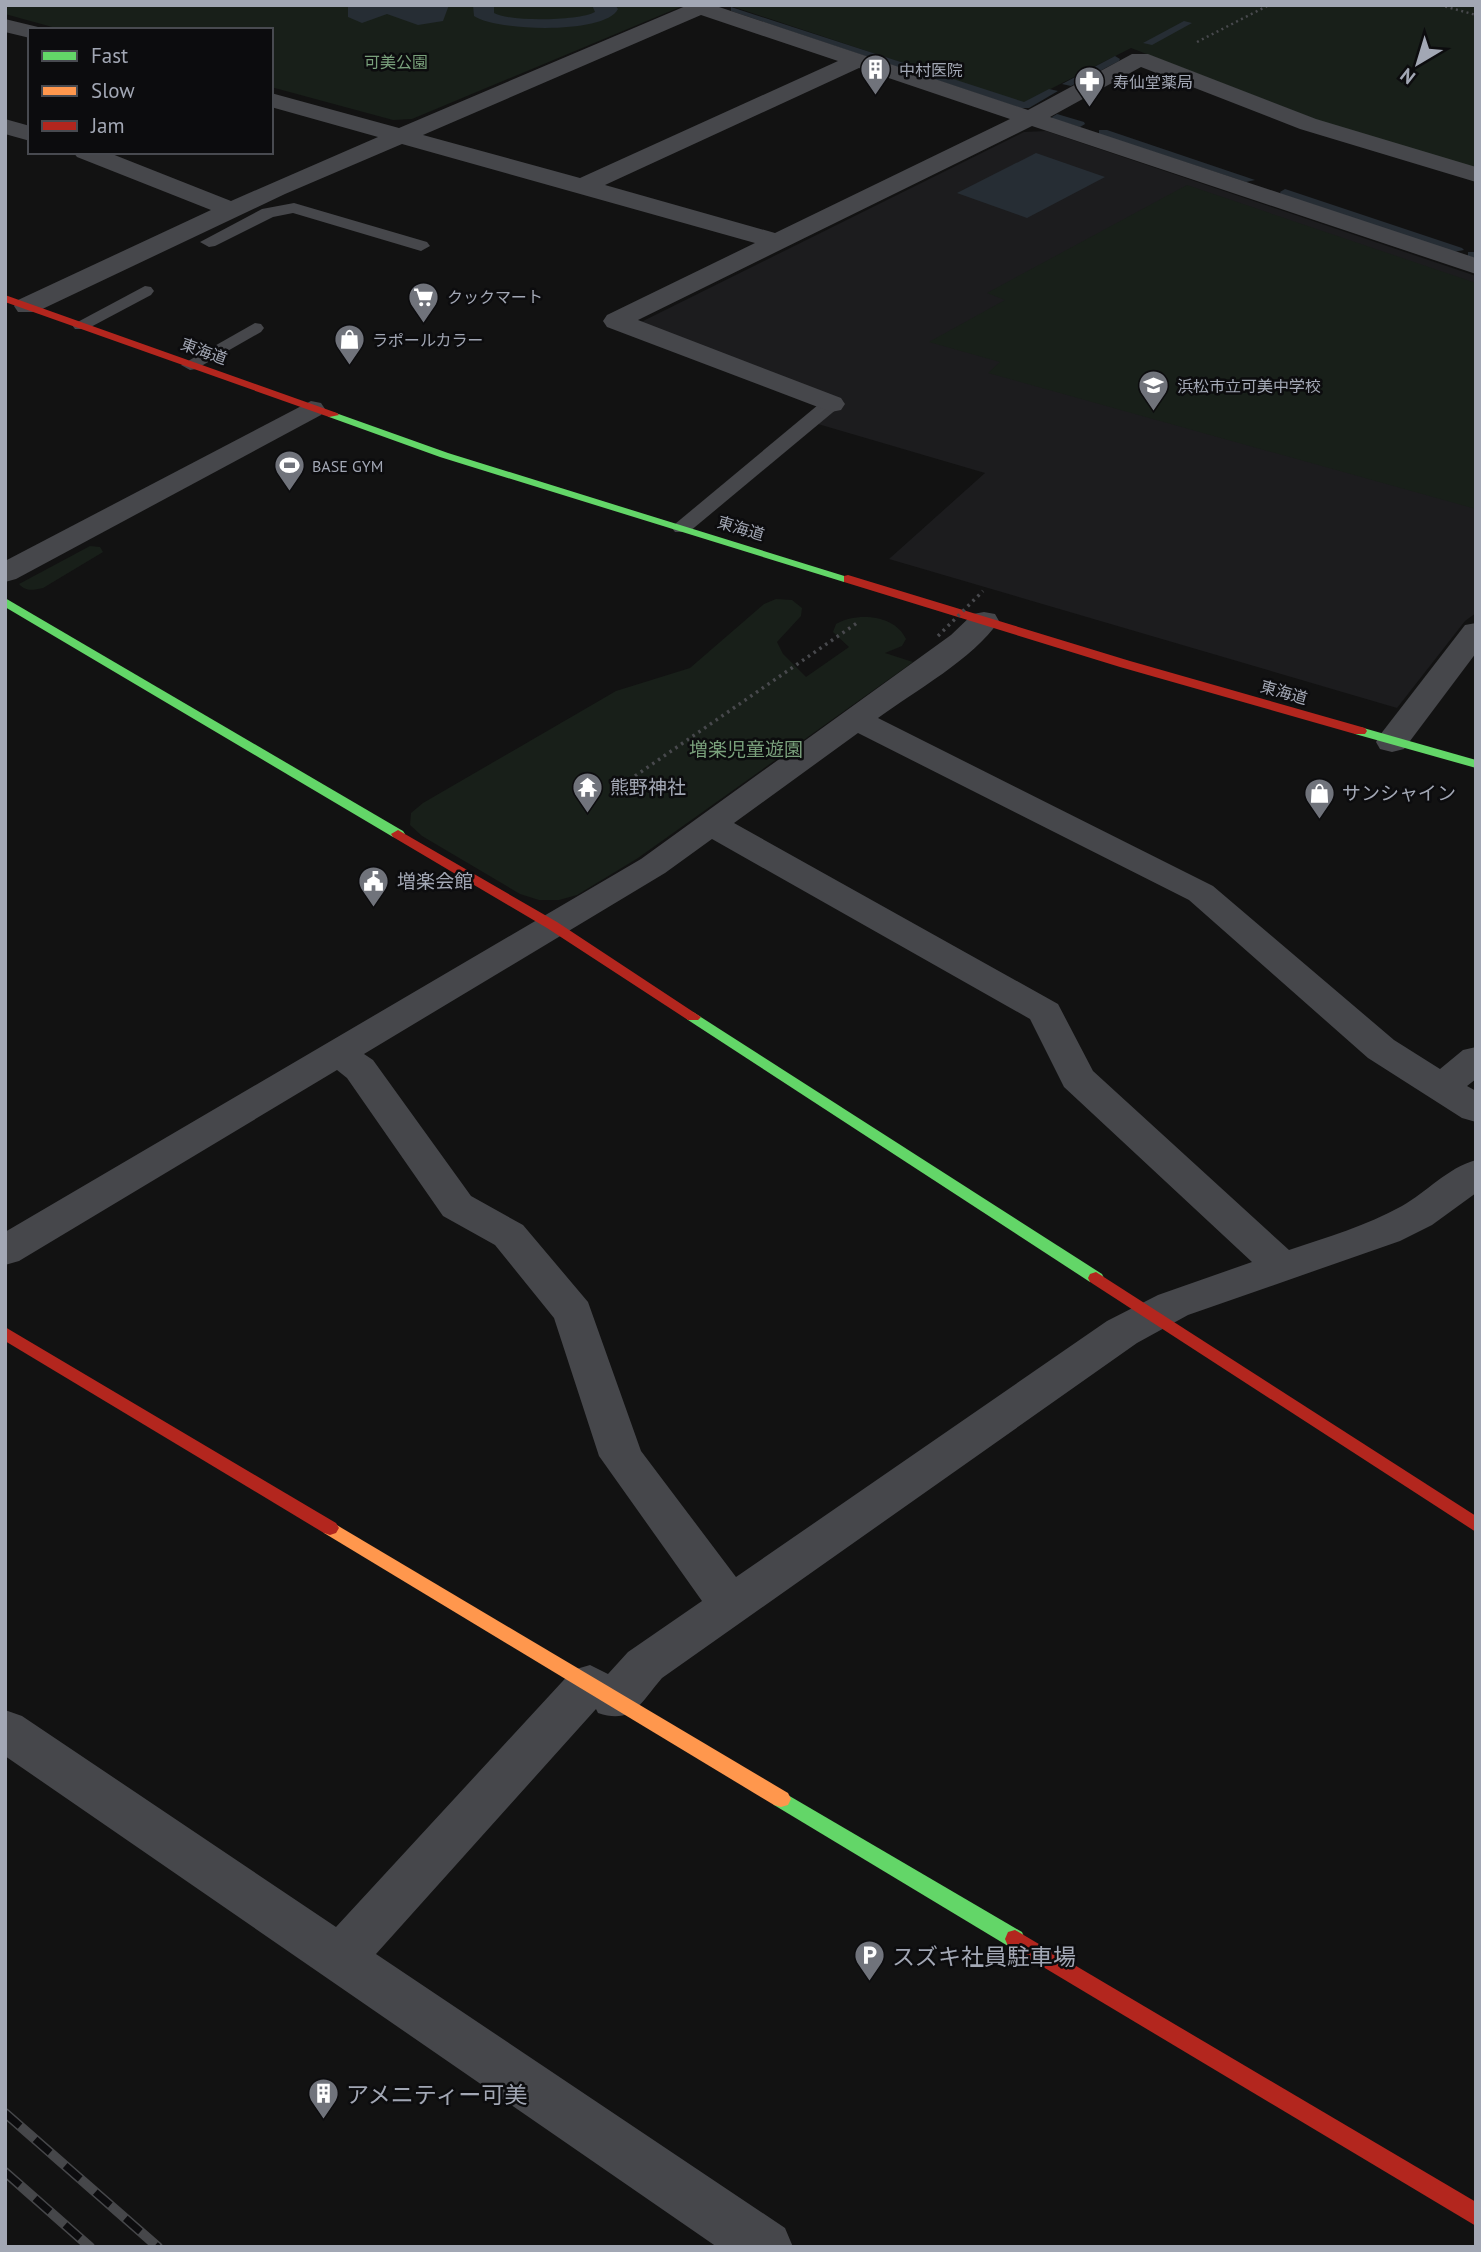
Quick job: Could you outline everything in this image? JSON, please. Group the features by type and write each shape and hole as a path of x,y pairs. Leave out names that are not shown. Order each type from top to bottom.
{"main road":[{"name":"東海道","path":"16,302 444,455 682,528 983,606 1392,741 1476,764"},
{"path":"5,602 552,925 1476,1525"},
{"path":"5,1333 1476,2215"}],"street":[{"path":"16,302 182,232 398,135 703,6 1465,263 1476,245"},
{"path":"5,26 28,32"},
{"path":"831,404 616,321 1030,118 1140,59 1308,124 1476,175"},
{"path":"582,186 859,60"},
{"path":"273,101 776,242"},
{"path":"5,126 28,133"},
{"path":"90,154 230,209"},
{"path":"5,573 311,409"},
{"path":"5,1251 653,866 962,642 983,606"},
{"path":"1392,741 1476,632"},
{"path":"855,719 1201,894 1375,1044 1476,1110"},
{"path":"710,824 1045,1012 1077,1078 1282,1267"},
{"path":"338,1053 360,1069 457,1206 509,1235 573,1313 621,1456 711,1582 734,1603"},
{"path":"1441,1088 1476,1059"},
{"path":"340,1958 602,1691 645,1665 1122,1332 1152,1314 1386,1231 1418,1216 1476,1173"},
{"path":"5,1730 765,2247"}],"lane":[{"path":"182,232 217,245 268,213 294,208 422,246"},
{"path":"81,325 145,291"},
{"path":"190,365 255,328"},
{"path":"682,528 831,404"}],"path":[{"path":"1152,64 1269,5"},
{"path":"1440,5 1476,15"},
{"path":"938,636 983,606"},
{"path":"635,776 863,619"}],"shaded area":[{"path":"348,5 449,5 443,21 418,25 387,14 362,23 348,17"},
{"path":"473,5 494,5 494,13 528,19 560,19 587,15 595,12 592,5 615,5 618,9 609,17 593,23 549,28 486,21 474,16"},
{"name":"浜松市立可美中学校","path":"1046,131 1476,276 1476,613 1465,621 1397,708 889,559 985,473 818,424 844,402 639,323 1024,132"},
{"path":"1036,153 1105,177 1027,218 957,193"}],"green space":[{"name":"可美公園","path":"5,5 685,5 412,119 393,120 273,88 273,28 56,28 5,14"},
{"path":"728,5 1475,5 1476,168 1317,120 1131,48 1023,103"},
{"path":"1187,185 1476,283 1476,509 988,373 1000,362 929,342 1005,300 987,293"},
{"path":"90,546 100,547 103,552 43,588 27,589 19,584"},
{"name":"増楽児童遊園","path":"776,599 792,600 802,608 801,616 777,642 783,654 806,677 849,647 833,632 836,624 854,618 874,618 893,624 906,639 902,646 885,653 913,662 638,858 577,895 559,900 539,900 520,894 422,836 410,825 411,813 423,803 616,691 690,668 764,604"}],"waterway":[{"path":"734,9 1024,106"},
{"path":"1148,43 1187,23"},
{"path":"1067,84 1115,59"},
{"path":"1024,106 1053,91"},
{"path":"1057,117 1080,124"},
{"path":"1103,132 1250,180"},
{"path":"1285,192 1458,250"},
{"path":"1472,254 1476,255"}],"railway":[{"path":"5,2113 158,2247"},
{"path":"5,2172 90,2247"}],"traffic: fast":[{"path":"333,415 444,455 848,579"},
{"path":"5,602 398,834"},
{"path":"1360,731 1476,764"},
{"path":"693,1017 1096,1278"},
{"path":"781,1799 1015,1939"}],"traffic: slow":[{"path":"330,1528 781,1799"}],"traffic: jam":[{"path":"5,298 333,415"},
{"path":"848,579 1125,664 1360,731"},
{"path":"398,834 552,925 693,1017"},
{"path":"1096,1278 1476,1525"},
{"path":"5,1333 330,1528"},
{"path":"1015,1939 1476,2215"}],"place":[{"name":"中村医院","path":"876,97"},
{"name":"寿仙堂薬局","path":"1090,109"},
{"name":"クックマート","path":"424,324"},
{"name":"ラポールカラー","path":"349,367"},
{"name":"浜松市立可美中学校","path":"1154,413"},
{"name":"BASE GYM","path":"289,493"},
{"name":"熊野神社","path":"587,814"},
{"name":"サンシャイン","path":"1319,820"},
{"name":"増楽会館","path":"374,908"},
{"name":"スズキ社員駐車場","path":"869,1983"},
{"name":"アメニティー可美","path":"323,2121"}]}
